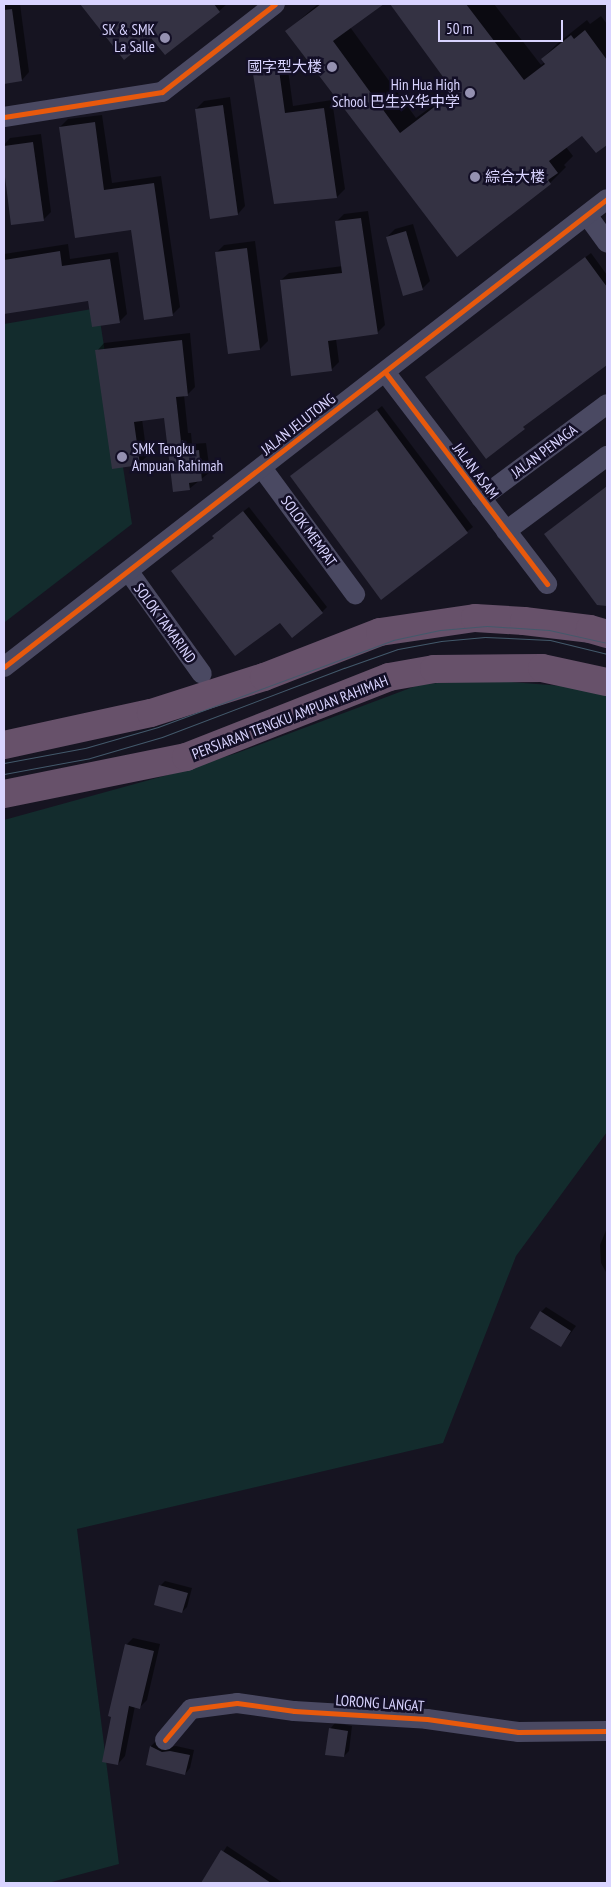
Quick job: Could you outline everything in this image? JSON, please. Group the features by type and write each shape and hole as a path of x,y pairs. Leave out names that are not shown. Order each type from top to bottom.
{"highway":[{"path":"4,744 151,713 264,677 388,631 476,618 524,621 590,629 607,634"},
{"name":"PERSIARAN TENGKU AMPUAN RAHIMAH","path":"4,794 186,757 389,677 434,669 542,668 607,682"}],"street":[{"path":"4,117 162,92 275,4"},
{"name":"JALAN JELUTONG","path":"4,667 607,199"},
{"path":"587,215 607,243"},
{"name":"JALAN ASAM","path":"385,372 547,584"},
{"name":"JALAN PENAGA","path":"481,498 607,404"},
{"path":"506,531 607,456"},
{"name":"SOLOK MEMPAT","path":"262,468 355,594"},
{"name":"SOLOK TAMARIND","path":"128,572 202,674"},
{"name":"LORONG LANGAT","path":"165,1740 190,1709 238,1703 294,1710 426,1719 518,1732 607,1731"}],"green space":[{"path":"98,308 132,524 5,622 4,324"},
{"path":"487,680 588,688 607,693 607,1132 516,1256 443,1443 77,1529 119,1864 48,1883 4,1883 4,820 171,774 237,753 421,684"}],"building":[{"name":"SK & SMK La Salle","path":"80,4 214,4 220,12 165,55 151,38 124,60"},
{"name":"Hin Hua High School 巴生兴华中学","path":"321,4 384,4 333,41 400,133 454,92 390,4 466,4 524,80 545,64 541,59 571,35 574,39 585,30 607,60 607,145 596,153 582,136 549,161 558,173 548,180 551,184 457,257 285,31"},
{"path":"12,9 22,81 4,84 4,10"},
{"path":"279,70 285,113 324,108 337,198 274,204 253,74"},
{"path":"223,105 238,215 210,219 195,109"},
{"path":"95,122 104,190 154,183 173,316 144,320 131,230 75,238 59,127"},
{"path":"33,142 44,221 11,225 4,169 4,146"},
{"path":"361,218 378,334 328,341 332,371 291,376 280,280 342,273 335,221"},
{"path":"406,231 423,290 403,296 386,237"},
{"path":"247,248 260,350 228,354 215,252"},
{"path":"60,251 62,266 110,259 120,323 92,327 88,301 4,314 4,260"},
{"path":"585,257 607,287 607,365 523,427 525,429 486,459 425,377"},
{"path":"182,340 188,396 176,397 181,441 183,440 185,452 199,450 202,481 189,483 190,490 173,492 164,418 134,422 140,465 112,469 95,350"},
{"path":"377,410 468,533 381,600 290,476"},
{"path":"607,486 607,606 597,605 544,534"},
{"path":"243,511 323,613 292,638 280,623 235,656 171,571 214,538 212,536"},
{"path":"540,1311 571,1331 561,1347 530,1328"},
{"path":"159,1585 188,1593 182,1613 154,1605"},
{"path":"125,1644 154,1651 140,1709 129,1706 118,1765 102,1762 111,1717 108,1716"},
{"path":"329,1728 348,1731 344,1757 325,1755"},
{"path":"150,1746 162,1752 170,1751 190,1755 185,1775 146,1765"},
{"path":"221,1850 243,1864 271,1883 201,1883"}],"tram line":[{"path":"4,763 85,748 158,727 393,640 440,630 487,626 549,630 607,643"},
{"path":"4,774 90,758 162,737 398,649 441,641 485,637 550,640 607,654"}],"cycle path":[{"path":"4,117 162,92 275,4"},
{"path":"4,667 607,199"},
{"path":"385,372 547,584"},
{"path":"165,1740 191,1709 237,1703 294,1711 427,1719 518,1732 607,1731"}],"place":[{"name":"SK & SMK La Salle","path":"165,38"},
{"name":"國字型大楼","path":"332,67"},
{"name":"Hin Hua High School 巴生兴华中学","path":"470,93"},
{"name":"綜合大楼","path":"475,177"},
{"name":"SMK Tengku Ampuan Rahimah","path":"122,457"}]}
